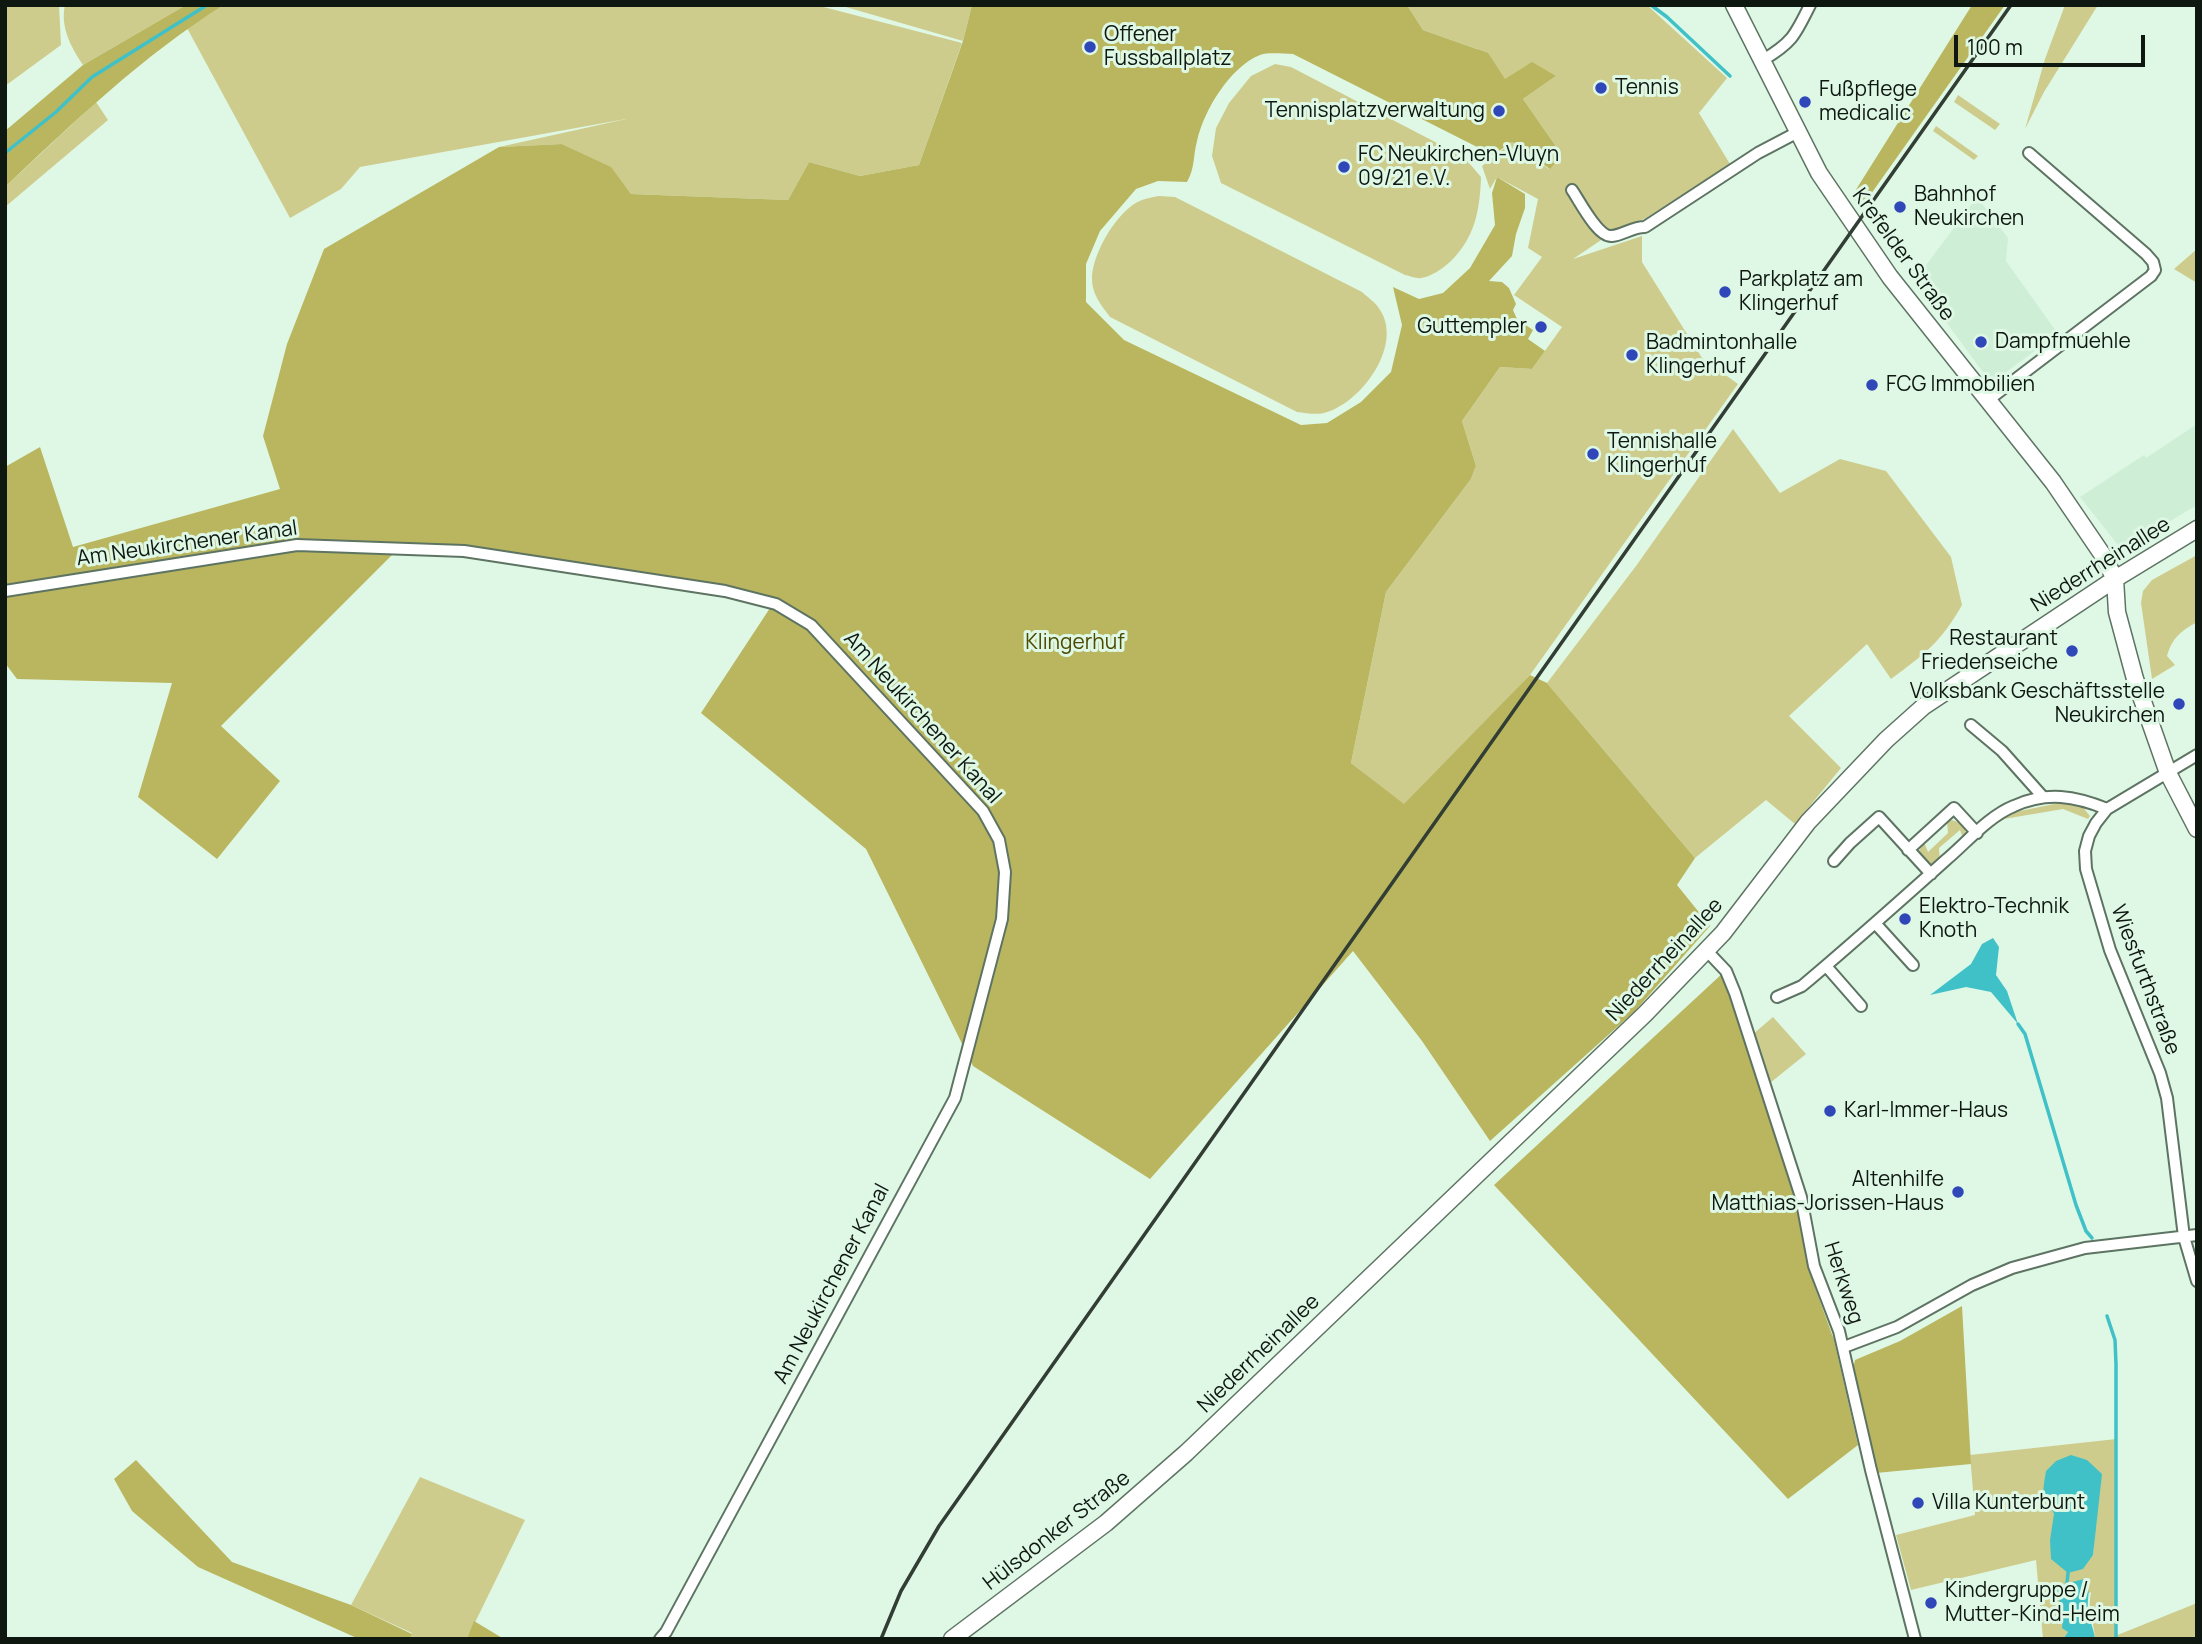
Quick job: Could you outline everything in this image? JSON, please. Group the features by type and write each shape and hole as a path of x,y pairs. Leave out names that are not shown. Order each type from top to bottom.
{"main road":[{"name":"Krefelder Straße","path":"1734,5 1819,173 1883,267 2053,482 2102,554 2115,579"},
{"name":"Niederrheinallee","path":"1186,1453 1645,1014 1707,951 1808,822 1886,740 1924,706 2115,579 2197,530"},
{"path":"2115,579 2117,612 2135,679 2168,773 2197,828"},
{"name":"Hülsdonker Straße","path":"952,1639 1107,1523 1186,1453"}],"street":[{"path":"1763,60 1794,38 1810,5"},
{"path":"1572,190 1598,229 1611,237 1635,227 1645,226 1758,153 1798,132"},
{"path":"1987,401 2151,276 2155,270 2153,262 2146,254 2029,153"},
{"name":"Am Neukirchener Kanal","path":"5,591 298,545 464,551 725,591 776,604 811,625 983,811 999,840 1005,872 1002,919 955,1098 691,1587 660,1639"},
{"path":"1971,725 2002,751 2043,797"},
{"name":"Wiesfurthstraße","path":"2197,755 2107,810 2095,823 2085,851 2086,869 2110,950 2160,1073 2167,1098 2184,1237 2197,1281"},
{"path":"1777,997 1802,986 1977,833 2013,806 2043,797 2080,798 2107,810"},
{"path":"1908,850 1954,808 1977,833"},
{"path":"1834,862 1850,842 1879,817 1931,874"},
{"path":"1875,923 1913,965"},
{"name":"Herkweg","path":"1707,951 1726,971 1735,993 1801,1198 1814,1266 1844,1347 1871,1470 1915,1639"},
{"path":"1826,966 1861,1006"},
{"path":"1844,1347 1897,1327 1972,1285 2012,1268 2100,1245 2197,1235"}],"shaded area":[{"path":"5,5 59,5 61,45 5,86"},
{"path":"65,5 186,5 83,65 65,29"},
{"path":"224,5 816,5 962,43 919,165 860,176 809,162 788,200 631,194 610,167 562,144 499,147 626,119 360,167 341,189 290,218 187,28"},
{"path":"839,5 972,5 963,41"},
{"path":"1407,5 1647,5 1727,78 1699,113 1730,164 1646,218 1610,234 1573,259 1642,236 1642,262 1702,358 1738,384 1530,675 1464,747 1404,805 1351,763 1386,592 1471,479 1476,466 1462,421 1500,367 1532,369 1562,327 1514,295 1542,257 1528,248 1538,199 1497,177 1490,189 1482,166 1512,142 1549,169 1562,155 1523,99 1556,76 1505,80 1477,49 1423,30"},
{"path":"2065,5 2098,5 2044,92 2025,129 2045,59"},
{"name":"FC Neukirchen-Vluyn 09/21 e.V.","path":"1275,64 1291,67 1464,157 1481,177 1479,201 1471,233 1450,262 1425,277 1405,275 1221,183 1212,156 1216,128 1229,103 1251,76"},
{"path":"1958,95 2000,124 1995,130 1954,102"},
{"path":"96,102 108,120 5,207 5,187"},
{"path":"1936,126 1978,156 1974,160 1933,131"},
{"path":"1159,196 1175,197 1362,292 1372,301 1385,322 1387,337 1383,354 1365,385 1352,398 1324,413 1297,412 1110,317 1093,288 1093,267 1097,256 1108,232 1124,212 1142,200"},
{"path":"1977,197 2008,238 2006,261 2058,334 1991,383 1915,280"},
{"path":"2197,249 2197,283 2174,269"},
{"path":"2197,424 2197,505 2122,550 2080,497"},
{"path":"1733,429 1780,493 1840,459 1886,471 1951,557 1962,605 1947,629 1931,646 1891,679 1867,644 1789,716 1841,768 1795,824 1766,800 1695,858 1547,683 1636,566"},
{"path":"2197,555 2197,622 2174,640 2167,656 2175,665 2152,679 2141,603 2143,591 2152,580"},
{"path":"2059,803 2081,805 2090,816 2088,819 2063,809 2004,819 2015,812"},
{"path":"1952,820 1963,824 1967,836 1964,841 1960,830 1939,848 1940,862 1927,862 1919,851 1924,842 1928,852 1948,833 1947,822"},
{"path":"1773,1017 1806,1054 1770,1083 1752,1035"},
{"path":"2116,1439 2115,1636 2197,1603 2197,1639 2095,1639 2090,1611 2091,1592 2060,1609 2062,1622 2068,1632 2063,1639 2043,1639 2036,1560 1911,1590 1896,1535 1975,1515 1970,1455","holes":["2043,1494 2095,1527 2093,1555 2054,1514"]},
{"path":"420,1477 525,1520 467,1639 409,1639 412,1633 351,1605"}],"green space":[{"path":"186,5 224,5 137,67 5,187 5,131 83,65"},
{"name":"Klingerhuf","path":"972,5 1407,5 1423,30 1488,53 1505,79 1532,62 1556,76 1523,99 1562,155 1550,169 1512,142 1493,155 1293,54 1260,55 1238,69 1212,103 1200,129 1187,182 1158,181 1136,189 1100,231 1086,264 1086,302 1124,340 1301,425 1327,423 1361,402 1391,372 1402,325 1393,287 1419,299 1443,293 1470,268 1495,225 1492,193 1497,177 1525,194 1525,208 1512,256 1489,281 1502,282 1509,288 1516,304 1513,310 1517,319 1533,330 1528,339 1545,351 1532,369 1500,367 1462,421 1476,466 1471,479 1386,592 1351,763 1404,804 1530,675 1547,683 1695,858 1677,885 1710,926 1635,1011 1490,1141 1422,1041 1353,951 1150,1179 973,1066 866,849 701,713 772,605 728,587 404,543 221,726 280,781 217,859 138,797 172,683 17,679 5,663 5,467 40,447 73,547 280,489 263,436 287,344 324,249 499,147 562,144 611,167 631,194 788,200 809,162 860,176 919,165 963,41"},
{"path":"1972,5 2005,5 1861,208 1852,196"},
{"path":"1724,972 1797,1199 1808,1268 1834,1340 1858,1445 1788,1499 1494,1185"},
{"path":"1962,1306 1971,1464 1876,1473 1853,1369 1855,1360 1900,1341"},
{"path":"136,1460 232,1562 351,1605 412,1634 409,1639 359,1639 198,1567 132,1511 114,1479"},
{"path":"474,1621 504,1639 467,1639"}],"water":[{"path":"1993,938 1999,947 1996,975 2007,991 2018,1024 1991,992 1966,987 1930,995 1971,964 1982,944"},
{"path":"2071,1455 2087,1460 2102,1474 2093,1555 2083,1569 2068,1573 2051,1559 2050,1540 2054,1514 2043,1494 2046,1471 2056,1461"},
{"path":"2084,1579 2089,1591 2088,1612 2095,1639 2063,1639 2068,1632 2062,1628 2063,1616 2056,1586"}],"waterway":[{"path":"5,153 56,112 92,77 207,5"},
{"path":"1651,5 1730,76"},
{"path":"2018,1024 2025,1034 2076,1205 2086,1231 2092,1238"},
{"path":"2107,1316 2115,1340 2116,1364 2116,1639"},
{"path":"2067,1583 2068,1573"}],"railway":[{"path":"881,1639 901,1591 939,1526 2011,5"}],"place":[{"name":"Offener Fussballplatz","path":"1090,47"},
{"name":"Tennis","path":"1601,88"},
{"name":"Fußpflege medicalic","path":"1805,102"},
{"name":"Tennisplatzverwaltung","path":"1499,111"},
{"name":"FC Neukirchen-Vluyn 09/21 e.V.","path":"1344,167"},
{"name":"Bahnhof Neukirchen","path":"1900,207"},
{"name":"Parkplatz am Klingerhuf","path":"1725,292"},
{"name":"Guttempler","path":"1541,327"},
{"name":"Dampfmuehle","path":"1981,342"},
{"name":"Badmintonhalle Klingerhuf","path":"1632,355"},
{"name":"FCG Immobilien","path":"1872,385"},
{"name":"Tennishalle Klingerhuf","path":"1593,454"},
{"name":"Restaurant Friedenseiche","path":"2072,651"},
{"name":"Volksbank Geschäftsstelle Neukirchen","path":"2179,704"},
{"name":"Elektro-Technik Knoth","path":"1905,919"},
{"name":"Karl-Immer-Haus","path":"1830,1111"},
{"name":"Altenhilfe Matthias-Jorissen-Haus","path":"1958,1192"},
{"name":"Villa Kunterbunt","path":"1918,1503"},
{"name":"Kindergruppe / Mutter-Kind-Heim","path":"1931,1603"}]}
